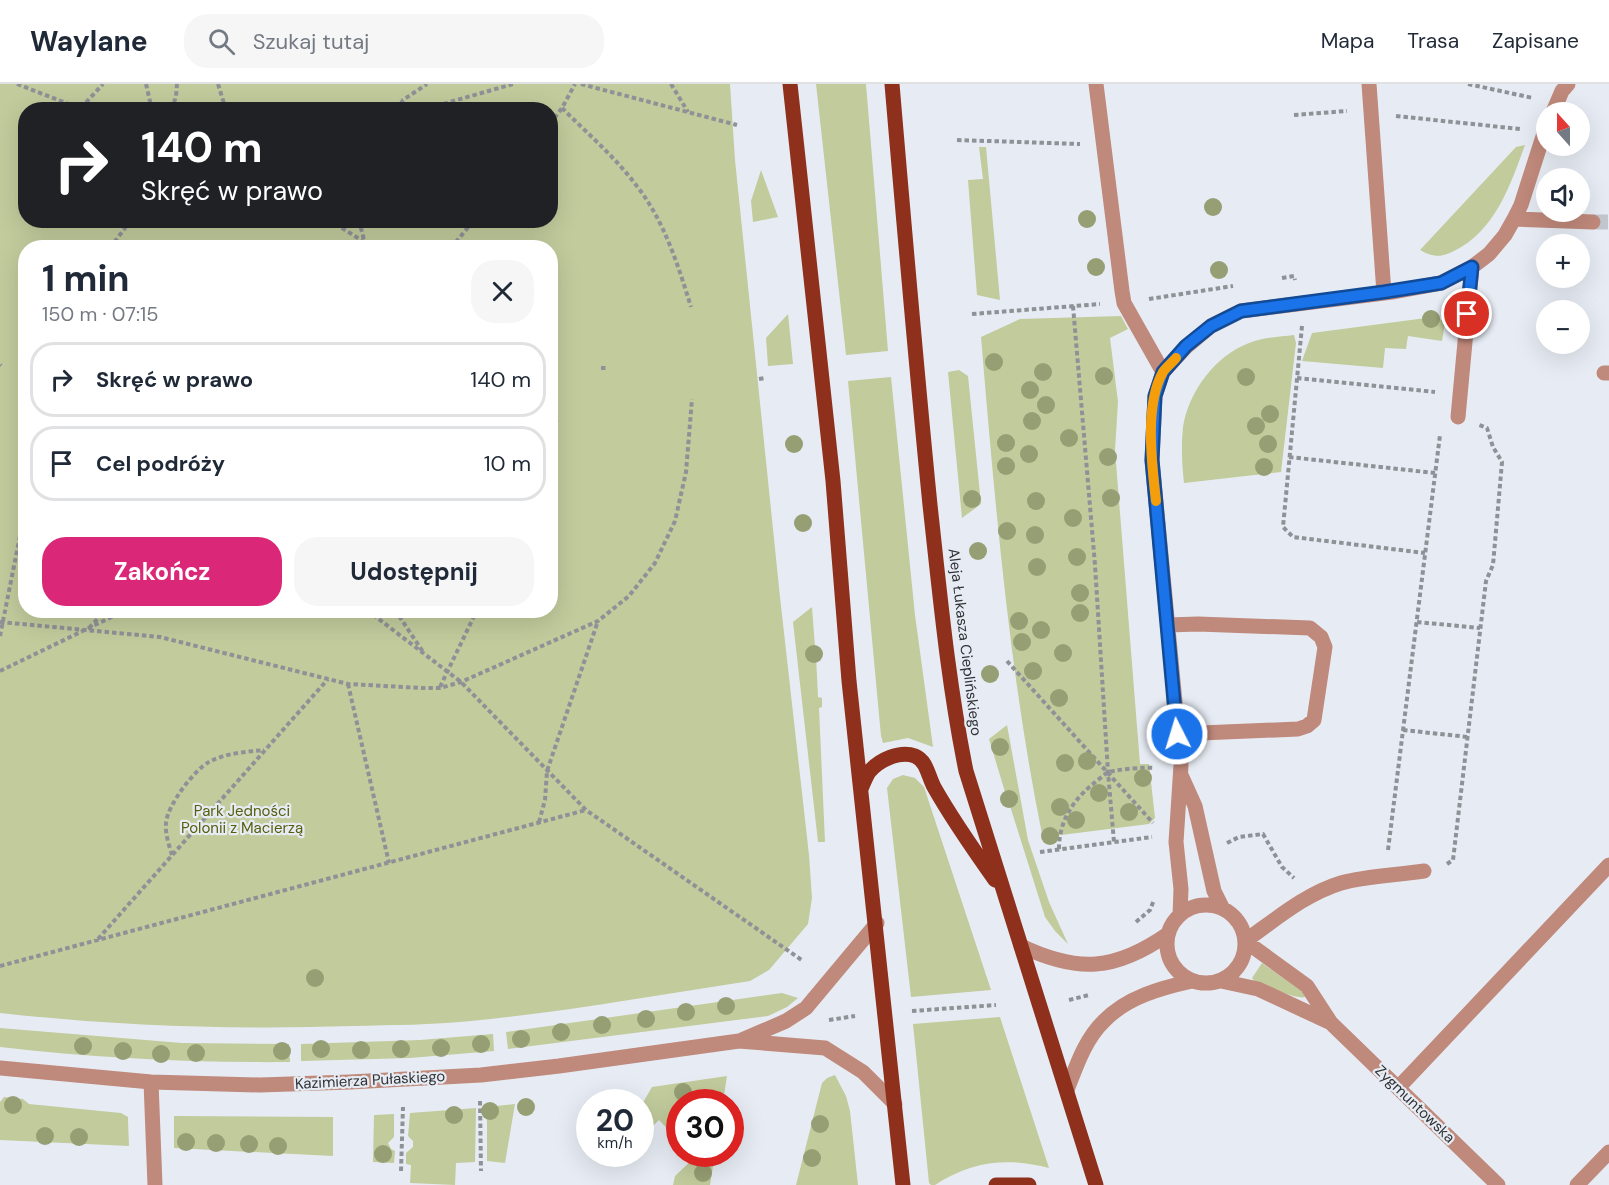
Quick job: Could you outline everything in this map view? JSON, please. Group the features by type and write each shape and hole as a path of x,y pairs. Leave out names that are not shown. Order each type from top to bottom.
{"main road":[{"path":"790,84 833,481 849,681 877,923 903,1185"},
{"name":"Aleja Łukasza Cieplińskiego","path":"892,84 916,362 950,684 966,771 1096,1185"},
{"path":"861,789 869,772 885,760 900,754 915,756 924,763 952,819 1004,892"},
{"path":"996,1185 1029,1185"}],"street":[{"path":"1096,84 1124,303 1163,372"},
{"path":"1369,84 1384,292"},
{"path":"1558,102 1568,84"},
{"path":"1180,915 1181,889 1176,842 1181,774 1152,460 1155,396 1163,372 1186,346 1211,326 1241,311 1441,283 1472,267 1489,254 1505,235 1521,205 1538,156"},
{"path":"1514,219 1593,222"},
{"path":"1458,417 1472,267"},
{"path":"1168,625 1310,628 1321,637 1325,647 1314,720 1307,726 1298,729 1177,734"},
{"path":"1181,774 1195,806 1215,891 1223,909 1238,922 1245,941 1243,957 1239,964 1221,981 1207,984 1192,981 1180,974 1171,963 1167,949 1168,934 1172,924 1180,915 1193,907 1208,905 1223,909"},
{"path":"1398,1088 1609,865"},
{"path":"1245,941 1293,907 1342,883 1424,871"},
{"name":"Kazimierza Pułaskiego","path":"739,1041 786,1021 806,1008 877,923"},
{"path":"1021,946 1058,962 1090,965 1109,963 1148,948 1168,934"},
{"name":"Zygmuntowska","path":"1245,941 1307,986 1331,1023 1498,1185"},
{"path":"1066,1090 1083,1052 1102,1022 1131,1001 1166,987 1192,981"},
{"name":"Zygmuntowska","path":"1221,981 1258,989 1331,1023"},
{"name":"Kazimierza Pułaskiego","path":"0,1068 151,1082 260,1085 374,1081 481,1075 739,1041 825,1047 863,1072 895,1104"},
{"path":"151,1082 155,1185"},
{"path":"1577,1185 1609,1152"}],"path":[{"path":"17,84 64,102"},
{"path":"88,102 103,84"},
{"path":"146,84 151,102"},
{"path":"174,102 177,84"},
{"path":"218,84 224,102"},
{"path":"402,102 427,84"},
{"path":"450,102 513,84"},
{"path":"558,113 575,84"},
{"path":"581,84 737,125"},
{"path":"671,84 688,113"},
{"path":"1468,84 1536,103"},
{"path":"562,108 638,186 667,237 691,307"},
{"path":"1294,115 1345,111 1536,129"},
{"path":"957,140 1103,145"},
{"path":"342,228 362,240"},
{"path":"458,240 467,228"},
{"path":"1073,306 1095,565 1114,842"},
{"path":"1301,323 1283,527 1293,537 1425,553"},
{"path":"759,379 765,378"},
{"path":"1296,378 1460,394"},
{"path":"1,622 160,637 348,684 440,688 461,682 598,621 629,596 655,563 675,521 686,472 692,399"},
{"path":"1384,876 1442,422 1458,417 1487,428 1492,447 1502,462 1493,565 1486,581 1453,860 1443,867 1424,871"},
{"path":"1289,457 1435,472"},
{"path":"0,636 18,544"},
{"path":"86,630 98,618"},
{"path":"0,671 110,618"},
{"path":"377,618 461,682 586,810 803,961"},
{"path":"401,618 426,655"},
{"path":"440,688 473,618"},
{"path":"539,823 545,800 547,771 598,621"},
{"path":"1416,622 1480,628"},
{"path":"1007,661 1152,821 1156,829"},
{"path":"97,941 328,679"},
{"path":"348,684 389,863"},
{"path":"1403,730 1468,737"},
{"path":"172,856 166,832 166,820 173,804 193,776 208,762 230,754 265,750"},
{"path":"1059,849 1059,837 1063,823 1085,789 1108,772 1155,767 1155,778"},
{"path":"0,966 586,810"},
{"path":"1239,837 1263,834 1282,867 1317,894"},
{"path":"1040,852 1160,836"},
{"path":"1132,926 1150,910 1158,891"},
{"path":"1090,986 1089,995 1093,1001"},
{"path":"1069,1000 1089,995"},
{"path":"912,1011 996,1005"},
{"path":"829,1020 855,1016"},
{"path":"480,1101 481,1171"},
{"path":"401,1171 403,1107"}],"green space":[{"name":"Park Jedności Polonii z Macierzą","path":"0,84 730,84 735,160 809,855 812,898 808,924 769,970 750,981 506,1017 427,1024 265,1027 176,1026 0,1013"},
{"path":"816,84 866,84 888,351 846,355"},
{"path":"1525,145 1507,191 1491,219 1480,232 1445,255 1433,255 1420,250 1516,147"},
{"path":"979,147 986,147 1000,300 977,295 968,180 983,179"},
{"path":"761,170 778,217 753,222 751,201"},
{"path":"788,314 793,364 768,366 766,338"},
{"path":"1434,314 1434,317 1438,317 1445,323 1442,341 1408,336 1406,349 1385,348 1383,368 1302,361 1312,333 1426,318"},
{"path":"1121,316 1128,329 1110,338 1118,402 1115,450 1140,764 1149,764 1155,818 1149,824 1045,837 1042,834 1030,773 1004,587 981,337 1020,319"},
{"path":"1294,335 1296,343 1281,472 1184,483 1183,427 1191,401 1206,376 1225,357 1249,343 1265,338"},
{"path":"959,370 968,376 981,504 962,518 948,372"},
{"path":"891,377 915,615 933,747 908,738 883,743 881,736 848,381"},
{"path":"812,607 815,647 819,647 819,656 816,656 818,697 822,698 822,707 819,708 825,842 818,842 793,622"},
{"path":"1007,725 1028,840 1049,902 1068,944 1045,917 1010,806 1006,807 1002,794 1005,792 989,739"},
{"path":"903,775 915,778 924,787 991,990 911,997 887,788 893,779"},
{"path":"1262,963 1303,992 1305,997 1288,994 1254,981 1252,978"},
{"path":"782,993 798,998 787,1007 768,1016 508,1049 506,1032"},
{"path":"1000,1017 1049,1168 1019,1163 990,1163 962,1171 931,1185 913,1024"},
{"path":"0,1028 182,1043 289,1044 290,1062 145,1059 0,1047"},
{"path":"493,1034 494,1051 410,1058 301,1061 301,1044 420,1040"},
{"path":"835,1075 846,1096 850,1111 858,1185 796,1185 822,1083"},
{"path":"727,1076 725,1089 666,1089 666,1127 659,1120 654,1125 654,1089 651,1089"},
{"path":"4,1097 23,1099 29,1104 121,1113 128,1117 129,1146 0,1140 0,1102"},
{"path":"515,1104 505,1163 487,1161 487,1107"},
{"path":"476,1108 475,1162 456,1163 455,1185 410,1183 411,1165 406,1164 406,1153 413,1147 413,1141 408,1136 410,1113"},
{"path":"394,1114 394,1137 388,1143 395,1151 394,1163 373,1162 374,1115"},
{"path":"174,1116 333,1117 333,1156 174,1148"},
{"path":"684,1167 713,1167 710,1185 673,1185 675,1176"}],"tunnel":[{"path":"1593,222 1609,222"}],"slow traffic":[{"path":"1156,501 1152,460 1155,396 1163,372 1176,358"}],"route":[{"path":"1177,734 1152,460 1155,396 1163,372 1186,346 1211,326 1241,311 1441,283 1472,267 1467,314"}]}
